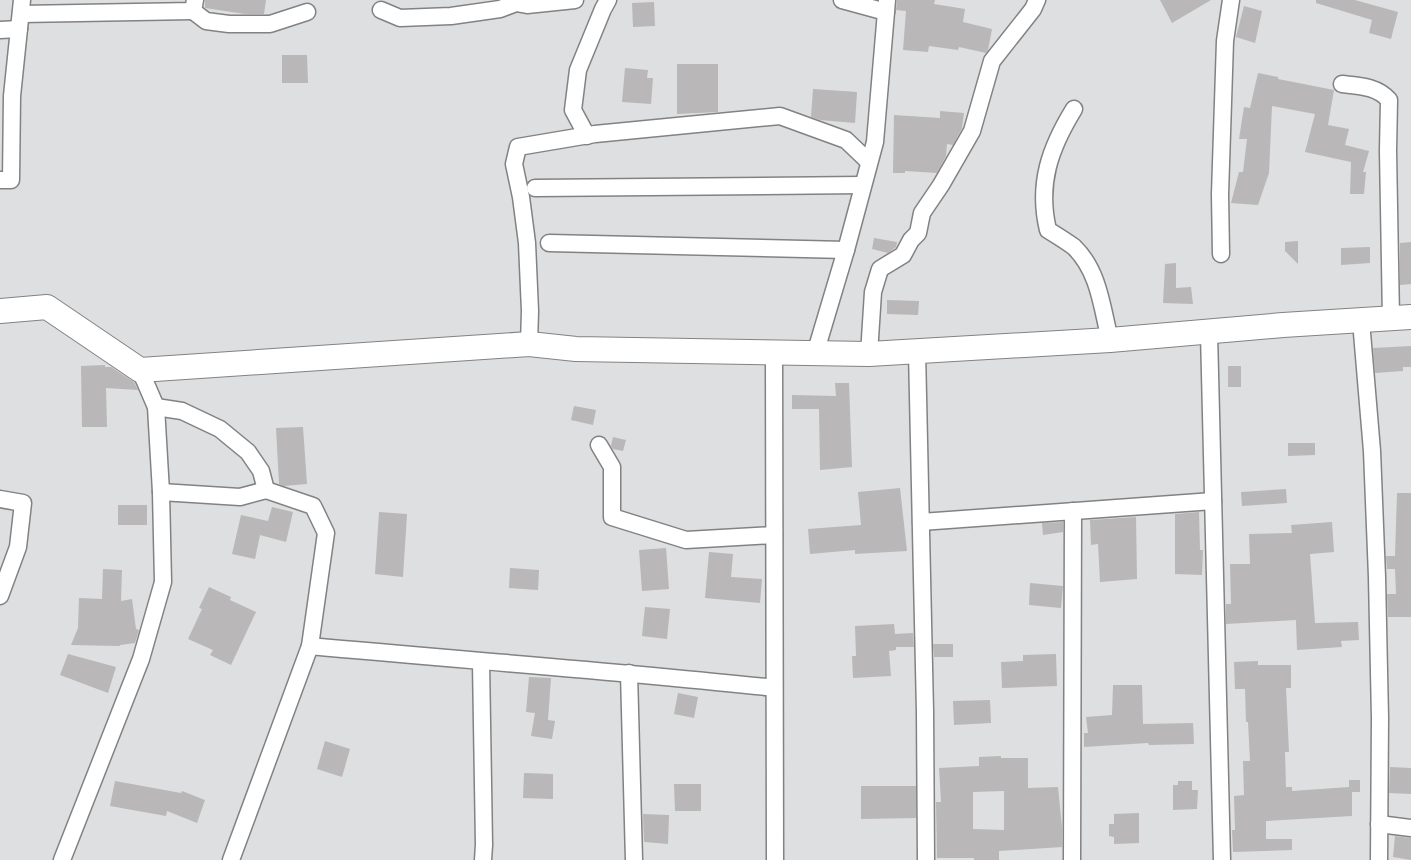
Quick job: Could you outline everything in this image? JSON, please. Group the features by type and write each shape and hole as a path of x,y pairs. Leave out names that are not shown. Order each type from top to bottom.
{"street":[{"path":"381,10 400,18 451,16 500,9 516,3 528,5 575,0"},
{"path":"587,136 573,110 578,70 608,0"},
{"path":"815,354 846,250 875,142 887,6 842,0"},
{"path":"869,354 873,292 880,268 903,255 911,240 918,233 922,213 972,131 992,61 1033,9 1037,0"},
{"path":"1222,254 1220,194 1225,41 1232,0"},
{"path":"0,30 21,15 194,5 206,21 229,24 270,24 307,12"},
{"path":"0,180 11,180 12,96 21,15"},
{"path":"140,370 529,344 576,349 774,354 869,354 1110,340 1209,333 1283,325 1401,318 1388,150 1389,100 1373,89 1342,84"},
{"path":"1074,109 1060,132 1050,158 1045,181 1044,215 1048,230 1073,247 1085,260 1099,288 1110,340"},
{"path":"529,344 530,311 527,243 521,197 514,164 518,147 587,136 654,130 677,125 780,116 846,140 869,162"},
{"path":"535,188 863,185"},
{"path":"549,243 846,250"},
{"path":"0,311 47,307 140,370 156,407 162,492 163,582 141,659 62,860"},
{"path":"1361,321 1372,451 1375,538 1380,718 1379,860"},
{"path":"1209,333 1222,860"},
{"path":"917,351 922,522 926,860"},
{"path":"774,354 775,860"},
{"path":"156,407 182,411 220,429 248,452 261,471 266,490"},
{"path":"599,445 612,467 612,517 686,540 774,535"},
{"path":"162,492 240,497 266,490 314,506 326,533 310,646 231,860"},
{"path":"0,499 23,503 18,547 0,596"},
{"path":"922,522 1213,501"},
{"path":"1072,860 1074,511"},
{"path":"310,646 774,687"},
{"path":"482,662 483,860"},
{"path":"629,673 634,860"},
{"path":"1379,824 1411,828"}],"building":[{"path":"205,0 266,0 264,14 245,14 205,8"},
{"path":"897,0 935,0 934,4 965,9 963,22 992,29 988,50 986,53 959,47 958,50 929,46 928,52 903,50 906,11 896,10"},
{"path":"1160,0 1211,0 1172,23"},
{"path":"1316,0 1355,0 1398,12 1391,39 1369,33 1372,20 1316,3"},
{"path":"654,2 655,26 633,27 632,3"},
{"path":"1244,6 1262,11 1255,43 1236,37"},
{"path":"282,55 307,55 308,83 282,83"},
{"path":"677,64 718,64 718,112 677,114"},
{"path":"625,68 648,70 647,78 653,78 651,104 622,102"},
{"path":"1258,73 1334,90 1328,125 1349,129 1345,145 1369,151 1363,172 1366,172 1364,194 1350,194 1351,162 1305,152 1315,114 1272,106 1269,173 1258,205 1231,203 1239,172 1243,172 1247,139 1239,139 1244,107 1250,108"},
{"path":"813,89 857,92 855,123 820,120 811,117"},
{"path":"940,111 964,113 962,128 953,145 947,144 946,156 937,173 905,171 905,173 893,173 894,115 940,118"},
{"path":"874,238 897,242 896,247 888,253 872,249"},
{"path":"1298,241 1298,264 1285,251 1285,242"},
{"path":"1411,242 1411,284 1400,285 1400,243"},
{"path":"1370,247 1370,263 1341,265 1341,248"},
{"path":"1176,263 1176,288 1191,287 1193,304 1163,303 1165,264"},
{"path":"887,300 919,301 918,315 887,314"},
{"path":"1411,346 1411,367 1403,367 1403,371 1375,373 1373,348"},
{"path":"105,365 105,367 111,367 134,382 138,390 106,388 107,427 82,427 81,366"},
{"path":"1228,366 1241,366 1241,387 1228,387"},
{"path":"835,383 849,383 852,467 820,470 819,409 792,409 792,395 836,396"},
{"path":"574,406 596,410 593,425 571,420"},
{"path":"303,427 307,484 284,486 279,484 276,428"},
{"path":"613,437 626,440 623,451 613,449 611,446"},
{"path":"1288,443 1315,443 1315,455 1288,456"},
{"path":"900,488 907,551 855,554 855,550 810,554 808,529 861,525 858,492"},
{"path":"1286,489 1287,503 1242,506 1241,492"},
{"path":"1397,493 1411,493 1411,617 1388,617 1387,594 1396,594 1395,569 1387,569 1386,556 1395,556"},
{"path":"118,505 147,505 147,525 118,525"},
{"path":"272,507 293,512 286,542 260,535 255,559 232,554 241,515 268,521"},
{"path":"379,512 407,514 403,577 375,574"},
{"path":"1199,512 1200,550 1203,550 1202,575 1175,574 1175,514"},
{"path":"1136,517 1137,579 1100,582 1098,544 1091,545 1090,520"},
{"path":"1063,522 1063,532 1043,535 1042,523"},
{"path":"1332,522 1334,552 1310,554 1315,623 1358,622 1359,640 1341,641 1342,647 1297,650 1296,620 1226,624 1226,604 1231,604 1230,564 1250,564 1249,534 1292,533 1291,525"},
{"path":"666,548 669,589 642,591 639,550"},
{"path":"709,552 733,554 731,577 762,579 760,603 705,598"},
{"path":"510,568 539,570 538,590 509,588"},
{"path":"103,569 122,570 121,601 132,599 136,629 139,630 135,643 120,646 71,645 78,628 79,598 102,599"},
{"path":"1030,583 1063,586 1061,608 1029,605"},
{"path":"209,587 231,597 230,600 256,612 231,665 210,655 213,650 188,639 202,609 199,608"},
{"path":"645,607 670,609 667,639 642,636"},
{"path":"894,624 895,634 913,633 914,647 896,647 896,650 889,651 891,676 853,678 852,656 856,656 855,626"},
{"path":"933,644 953,644 953,657 934,657"},
{"path":"68,654 116,667 108,693 60,675"},
{"path":"1056,654 1057,686 1002,688 1001,662 1023,661 1023,655"},
{"path":"1258,661 1258,665 1291,665 1291,688 1286,688 1289,752 1285,752 1286,787 1292,787 1292,791 1349,787 1349,780 1360,780 1360,792 1352,792 1352,816 1266,821 1266,839 1292,839 1292,850 1233,852 1232,830 1235,830 1234,796 1244,795 1243,761 1250,761 1245,689 1235,689 1234,662"},
{"path":"529,677 551,678 548,720 555,721 552,739 531,736 535,713 526,712"},
{"path":"1113,685 1142,685 1143,724 1193,723 1194,744 1149,745 1148,743 1084,747 1084,733 1088,733 1086,717 1112,715"},
{"path":"678,693 698,697 694,718 674,714"},
{"path":"990,700 991,723 954,725 953,701"},
{"path":"325,741 350,749 342,777 317,769"},
{"path":"979,757 1028,758 1028,788 1058,787 1062,847 999,851 999,860 937,858 936,802 941,802 939,768 979,766","holes":["1004,791 1004,830 973,829 973,792"]},
{"path":"1390,767 1411,768 1411,794 1389,793"},
{"path":"524,773 553,774 553,799 523,798"},
{"path":"115,781 181,793 182,791 205,800 197,823 167,811 166,816 110,806"},
{"path":"1178,781 1192,781 1192,790 1198,790 1197,809 1173,810 1173,785 1178,785"},
{"path":"674,784 701,784 701,811 675,811"},
{"path":"861,786 916,786 916,818 861,819"},
{"path":"1139,813 1139,843 1114,844 1114,837 1109,836 1109,824 1114,824 1114,814"},
{"path":"643,814 669,815 668,844 644,842"},
{"path":"1395,836 1411,838 1411,860 1393,857"}]}
